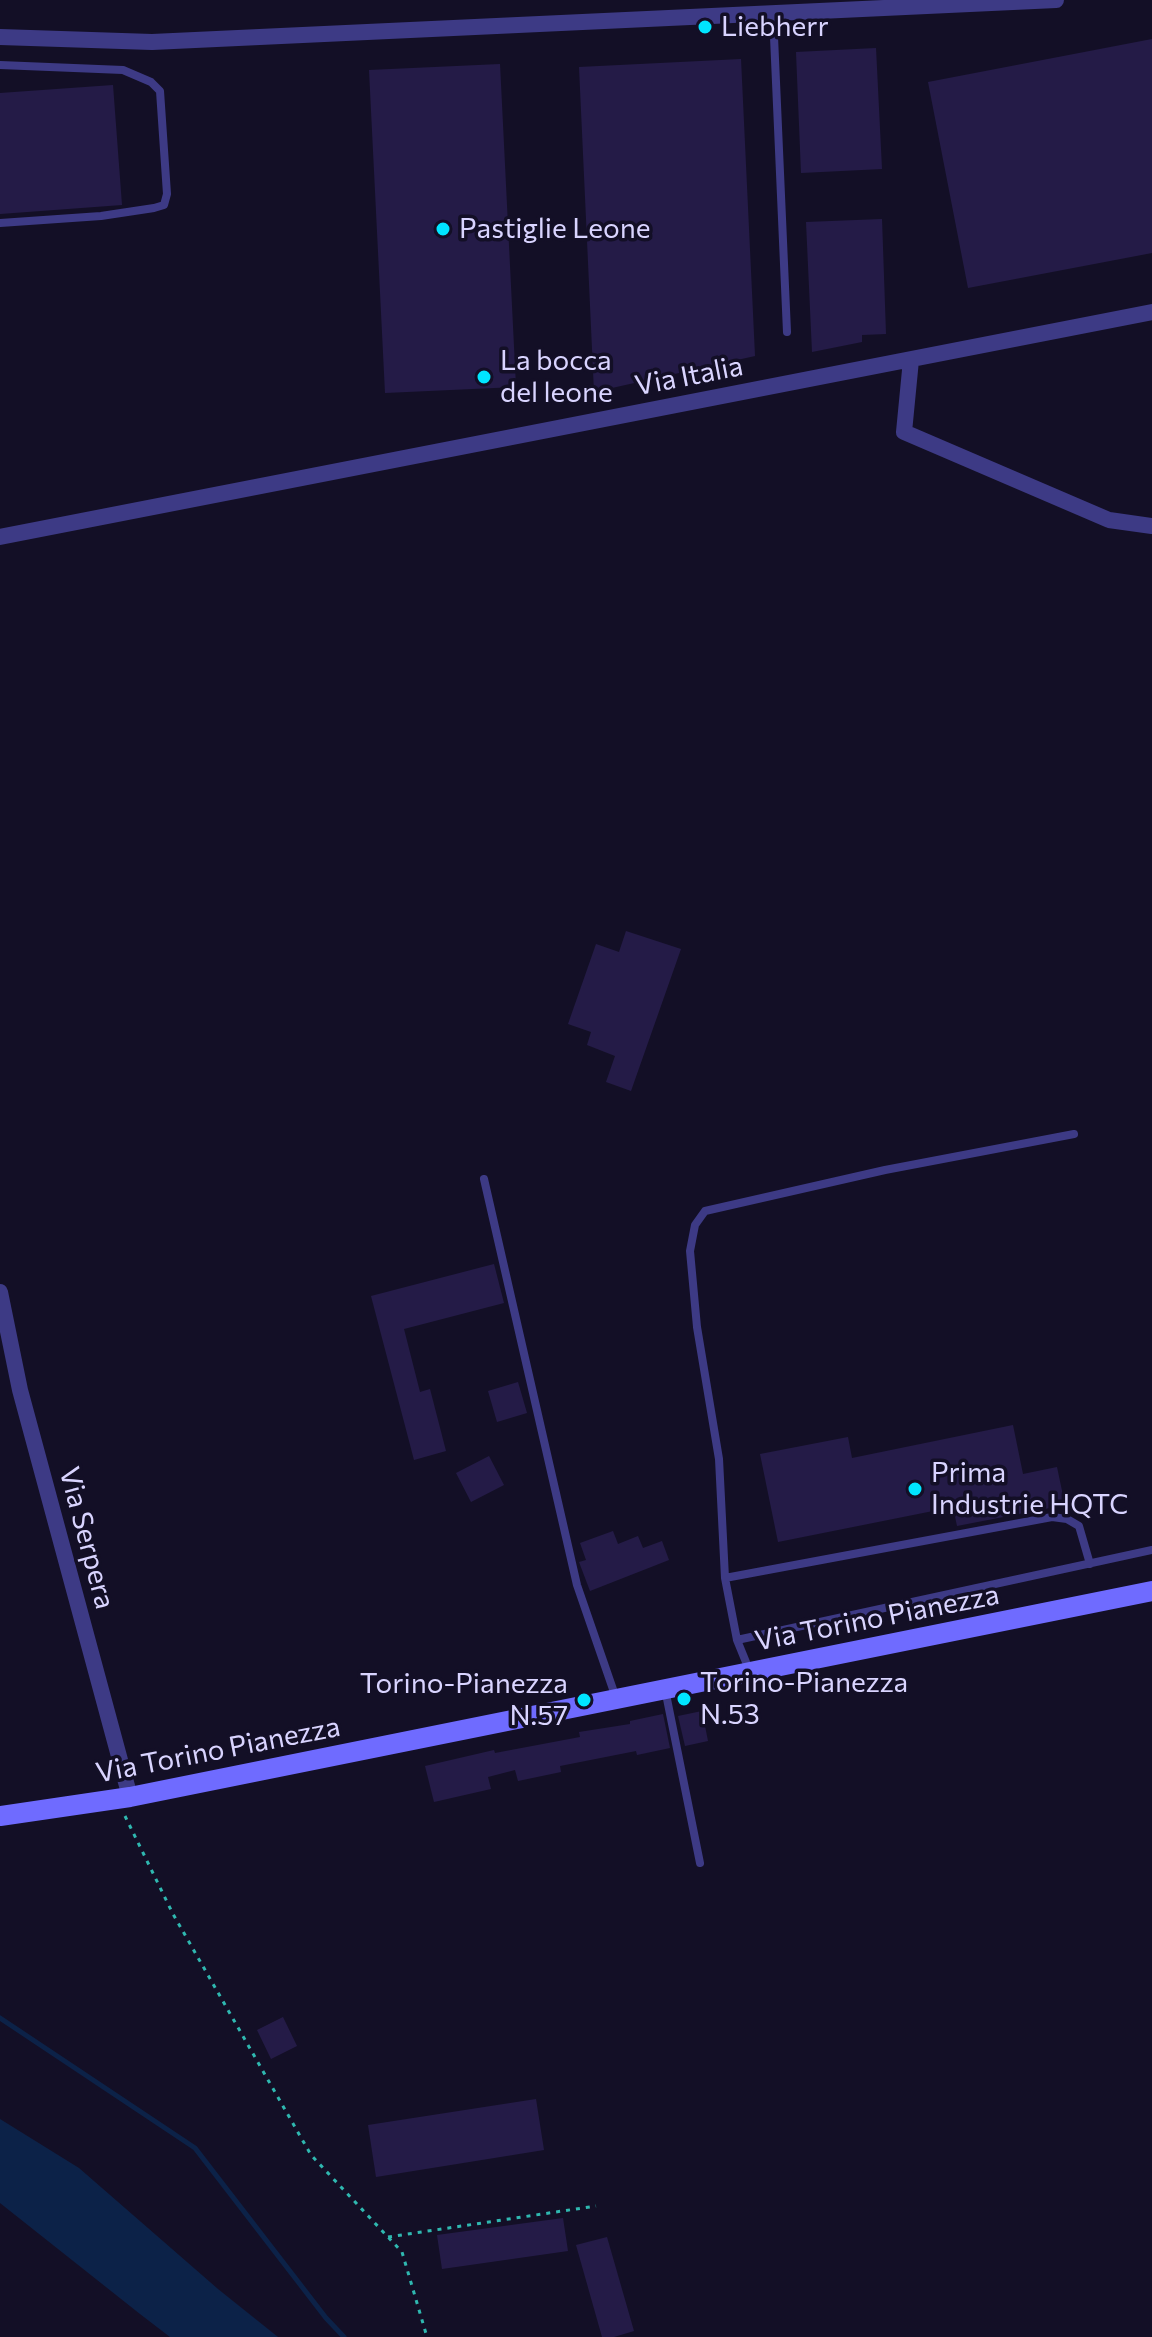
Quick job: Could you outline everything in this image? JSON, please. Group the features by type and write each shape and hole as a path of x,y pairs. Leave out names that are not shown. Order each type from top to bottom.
{"main road":[{"name":"Via Torino Pianezza","path":"0,1816 123,1798 1152,1591"}],"street":[{"path":"0,37 152,42 1056,0"},
{"name":"Via Italia","path":"0,537 1152,312"},
{"path":"911,360 904,432 1109,520 1152,526"},
{"name":"Via Serpera","path":"0,1292 20,1390 123,1798"}],"lane":[{"path":"773,14 787,332"},
{"path":"0,65 123,70 151,82 160,91 167,194 164,205 154,208 101,216 0,223"},
{"path":"750,1672 737,1640 725,1578 719,1459 697,1327 690,1251 695,1225 705,1211 720,1206 1074,1134"},
{"path":"484,1179 577,1585 616,1699"},
{"path":"725,1578 1052,1517 1067,1519 1079,1526 1090,1564"},
{"path":"737,1640 1152,1550"},
{"path":"665,1689 700,1863"}],"path":[{"path":"123,1798 173,1914 311,2155 402,2252 427,2337"},
{"path":"388,2237 596,2206"}],"water":[{"path":"0,2119 79,2168 278,2337 170,2337 140,2314 0,2203"}],"building":[{"path":"1152,39 1152,253 968,288 928,82"},
{"path":"876,48 882,169 801,173 796,52"},
{"path":"741,59 755,356 594,392 579,67"},
{"name":"Pastiglie Leone","path":"500,64 516,387 385,393 369,70"},
{"path":"113,85 122,205 0,214 0,93"},
{"path":"882,219 886,334 862,335 862,342 812,352 806,222"},
{"path":"626,931 681,949 631,1091 606,1082 615,1056 587,1045 591,1032 568,1024 596,944 619,952"},
{"path":"494,1264 504,1303 404,1329 420,1392 430,1389 446,1451 414,1460 371,1296"},
{"path":"518,1382 527,1413 497,1422 488,1391"},
{"name":"Prima Industrie HQTC","path":"1013,1425 1023,1474 1057,1467 1065,1505 957,1526 953,1507 778,1542 760,1454 848,1437 852,1458"},
{"path":"489,1456 504,1485 471,1502 456,1473"},
{"path":"613,1531 618,1544 638,1536 643,1548 662,1541 669,1560 590,1591 579,1562 586,1560 580,1543"},
{"path":"702,1711 708,1741 685,1746 678,1716"},
{"path":"663,1714 670,1748 637,1755 636,1751 560,1766 561,1772 518,1781 515,1770 488,1777 491,1789 434,1802 425,1766 494,1750 495,1753 580,1737 579,1732 630,1724 630,1721"},
{"path":"283,2017 297,2046 271,2059 257,2030"},
{"path":"536,2099 544,2150 376,2177 368,2125"},
{"path":"563,2218 568,2251 442,2269 437,2235"},
{"path":"607,2237 634,2331 614,2337 602,2337 576,2245"}],"waterway":[{"path":"0,2018 195,2148 344,2337"}],"place":[{"name":"Liebherr","path":"705,27"},
{"name":"Pastiglie Leone","path":"443,229"},
{"name":"La bocca del leone","path":"484,377"},
{"name":"Prima Industrie HQTC","path":"915,1489"},
{"name":"Torino-Pianezza N.53","path":"684,1699"},
{"name":"Torino-Pianezza N.57","path":"584,1700"}]}
